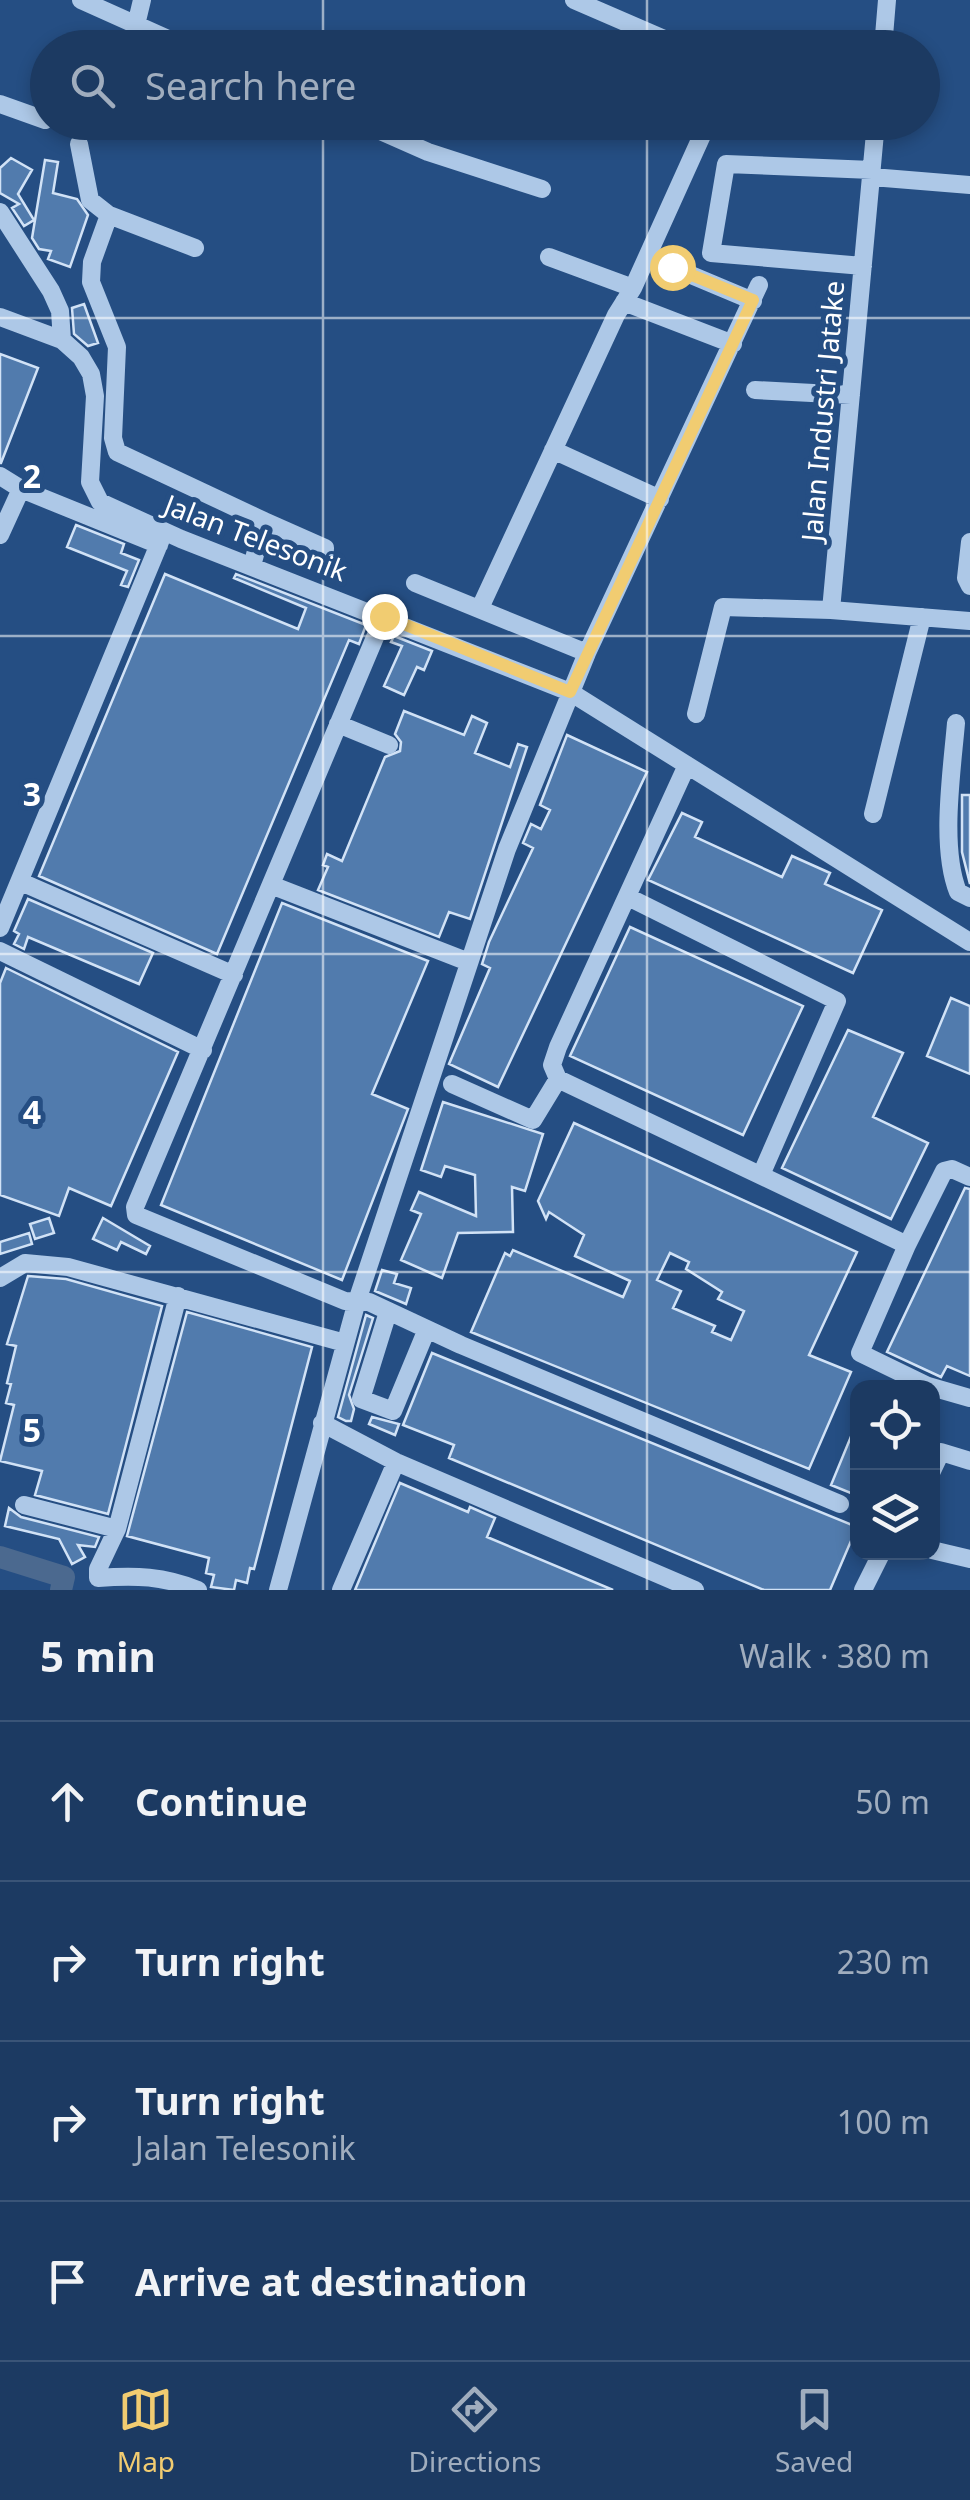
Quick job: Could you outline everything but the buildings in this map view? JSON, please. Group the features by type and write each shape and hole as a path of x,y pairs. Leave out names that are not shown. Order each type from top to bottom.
{"street":[{"path":"81,0 147,30"},
{"path":"136,25 142,0"},
{"path":"574,0 643,30"},
{"path":"884,30 887,0"},
{"path":"0,104 30,115"},
{"path":"401,140 542,188"},
{"path":"480,608 700,140"},
{"name":"Jalan Industri Jatake","path":"832,610 875,140"},
{"path":"79,144 82,180 90,200 109,216 195,248"},
{"path":"863,266 711,253 726,164 872,173 970,185"},
{"path":"0,212 51,291 60,311 62,340 0,317"},
{"path":"109,216 92,262 91,282 117,347 113,438 117,452 325,548 324,564"},
{"path":"548,256 733,344"},
{"path":"278,1590 344,1343 466,961 570,692 756,292 672,267"},
{"name":"Jalan Telesonik","path":"62,340 81,357 91,374 95,396 90,482 96,498 162,538 252,566 570,692 970,942"},
{"path":"756,390 852,396"},
{"path":"553,450 660,499"},
{"path":"0,476 21,489 162,538 0,928"},
{"path":"0,535 21,489"},
{"path":"252,566 264,521"},
{"path":"970,542 966,578 970,586"},
{"path":"415,583 587,653"},
{"path":"696,714 723,607 970,620"},
{"path":"384,616 136,1215 345,1300 357,1300 388,1312 840,1504"},
{"path":"873,814 922,617"},
{"path":"956,722 950,821 954,878 958,892 970,898"},
{"path":"338,724 389,745"},
{"path":"688,765 558,1046 552,1065 558,1079 906,1245"},
{"path":"21,882 234,975"},
{"path":"271,885 466,961"},
{"path":"628,896 836,1000 761,1175"},
{"path":"0,951 203,1050"},
{"path":"452,1084 533,1120 558,1079"},
{"path":"970,1178 952,1169 944,1171 906,1245 860,1353 928,1386 970,1398"},
{"path":"0,1278 25,1263 68,1267 344,1343"},
{"path":"178,1296 117,1529 98,1569 98,1578 140,1575 171,1579 198,1590"},
{"path":"388,1312 361,1399 393,1411 427,1330"},
{"path":"322,1423 396,1462 695,1590"},
{"path":"932,1470 941,1452 970,1461"},
{"path":"341,1590 396,1462"},
{"path":"24,1505 117,1529"},
{"path":"940,1552 970,1559"},
{"path":"862,1590 878,1560"}],"waterway":[{"path":"0,1557 64,1577 61,1590"}],"route":[{"path":"384,616 570,692 753,300 672,267"}]}
